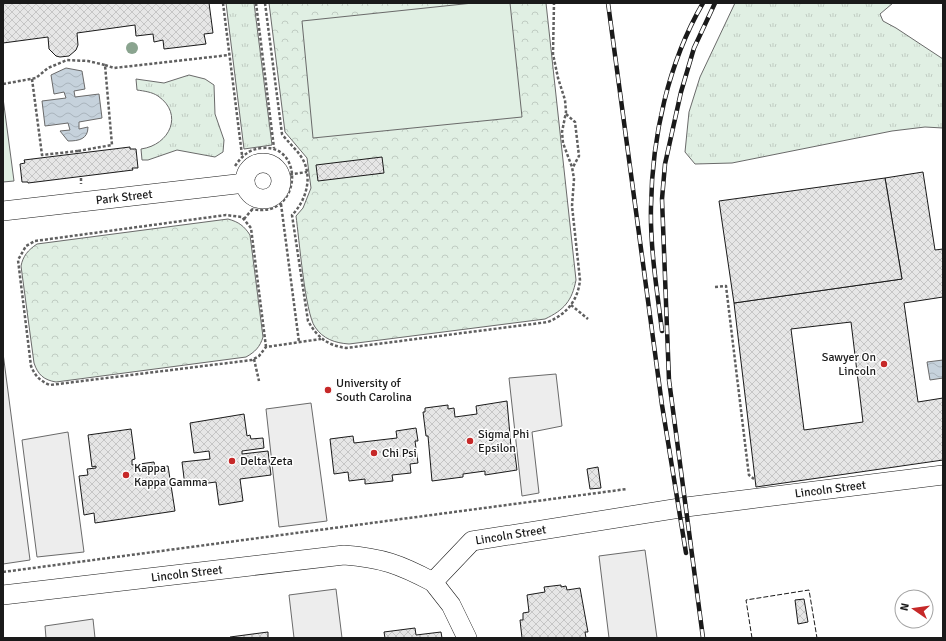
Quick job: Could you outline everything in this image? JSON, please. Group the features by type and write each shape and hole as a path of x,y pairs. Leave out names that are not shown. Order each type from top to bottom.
{"street":[{"path":"257,163 269,164 286,176 276,193 257,204 245,183 248,171 257,163"},
{"name":"Park Street","path":"3,211 245,183"},
{"name":"Lincoln Street","path":"3,595 344,554 381,560 406,567 433,582 472,541 686,507 943,475"},
{"path":"433,582 451,605 467,638"}],"path":[{"path":"223,3 242,156 252,149 274,148 281,152 288,160 286,176 289,193 281,203 266,210 257,204 244,219"},
{"path":"256,3 274,148"},
{"path":"265,3 282,134 301,156 307,172 307,189 304,198 292,215 308,322 321,339 331,345 346,348 535,324 557,318 571,305 579,288 580,280 572,206 574,179 572,167 563,143 562,132 566,114 565,100 558,78 553,54 554,3"},
{"path":"3,84 36,78 48,68 67,60 88,61 114,68 229,55"},
{"path":"32,79 42,155 78,152 112,145 105,65"},
{"path":"566,114 575,122 579,156 572,167"},
{"path":"286,176 307,172"},
{"path":"281,203 299,342"},
{"path":"266,347 251,228 244,219 235,215 30,242 22,251 18,260 30,366 34,374 46,383 62,385 254,359 259,356 266,347 321,339"},
{"path":"715,288 726,286 748,468 752,479 760,478"},
{"path":"571,305 588,319"},
{"path":"254,359 259,381"},
{"path":"3,572 627,489"}],"green space":[{"path":"226,3 254,3 272,145 244,149"},
{"path":"269,3 546,3 576,280 572,294 562,308 545,319 349,344 330,340 318,331 311,319 308,307 296,216 303,208 311,188 307,158 285,132"},
{"path":"473,3 510,3 522,117 313,138 302,21"},
{"path":"735,3 893,3 880,14 883,21 943,59 943,128 925,127 892,131 732,163 695,164 685,152 689,112 700,77"},
{"path":"189,75 205,79 214,85 215,114 224,140 223,152 215,157 177,150 148,160 142,160 141,149 160,142 170,128 172,120 166,103 158,96 137,90 136,79 164,83"},
{"path":"3,98 14,181 3,182"},
{"path":"228,219 241,225 250,235 263,337 255,351 246,357 56,382 48,380 37,371 34,363 21,266 26,254 37,244"}],"shaded area":[{"path":"3,353 30,560 3,564"},
{"path":"556,374 562,426 532,432 539,493 522,496 509,378"},
{"path":"311,403 327,521 279,527 266,409"},
{"path":"68,432 84,552 37,557 22,440"},
{"path":"645,550 657,638 609,638 599,556"},
{"path":"336,589 342,638 294,638 289,595"},
{"path":"93,619 95,638 46,638 45,626"}],"water":[{"path":"66,68 82,71 85,89 74,91 75,97 99,94 102,118 79,122 79,129 88,127 85,137 68,141 60,131 70,130 68,123 45,126 42,101 66,98 64,92 54,94 51,75"},
{"path":"943,360 943,378 930,380 927,362"}],"building":[{"path":"3,3 209,3 213,33 204,34 206,44 164,49 163,40 154,42 153,34 136,36 135,25 77,33 78,45 76,50 69,56 60,57 56,56 49,49 48,37 3,43"},
{"path":"130,147 130,149 136,149 138,168 132,168 133,170 28,183 22,182 20,164 25,163 24,160"},
{"path":"382,157 384,173 318,181 316,165"},
{"name":"Sawyer On Lincoln","path":"923,172 935,250 943,249 943,297 904,303 918,402 943,398 943,460 756,487 734,303 902,279 885,178","holes":["851,322 863,422 804,430 791,329"]},
{"path":"885,178 902,279 734,303 719,201"},
{"name":"Sigma Phi Epsilon","path":"507,401 511,447 514,447 517,470 485,475 485,471 463,474 463,477 432,481 428,436 426,436 423,412 425,412 425,408 448,405 448,409 454,408 455,417 477,414 476,406"},
{"name":"Delta Zeta","path":"244,414 247,436 250,435 251,439 263,438 264,448 242,451 242,454 268,451 271,475 240,479 243,501 219,505 216,482 185,486 182,462 210,459 209,451 194,453 190,423"},
{"name":"Chi Psi","path":"416,428 418,441 415,441 418,463 410,464 411,473 392,475 393,481 365,484 365,479 349,481 348,472 334,474 330,439 353,436 354,443 397,438 396,431"},
{"name":"Kappa Kappa Gamma","path":"131,429 135,459 132,460 132,465 154,462 155,468 168,466 175,511 95,523 94,513 84,515 79,476 88,475 87,469 96,468 96,466 92,467 88,435"},
{"path":"598,467 601,488 590,489 587,469"},
{"path":"561,585 561,587 566,586 567,590 580,588 588,632 585,632 586,638 522,638 520,620 523,620 523,613 529,612 527,595 545,592 544,587"},
{"path":"804,599 808,622 798,624 795,600"},
{"path":"415,628 416,635 441,632 442,638 385,638 384,632"},
{"path":"268,632 268,638 230,638 230,637"}],"railway":[{"path":"608,3 662,405 686,553"},
{"path":"662,331 654,269 651,222 652,181 655,154 664,101 671,75 680,50 703,3"},
{"path":"703,638 669,380 662,199 665,164 681,92 694,48 715,3"}],"fence":[{"path":"752,638 746,600 809,590 817,638"}],"place":[{"name":"Sawyer On Lincoln","path":"884,364"},
{"name":"University of South Carolina","path":"328,390"},
{"name":"Sigma Phi Epsilon","path":"470,441"},
{"name":"Chi Psi","path":"374,453"},
{"name":"Delta Zeta","path":"232,461"},
{"name":"Kappa Kappa Gamma","path":"126,475"}]}
